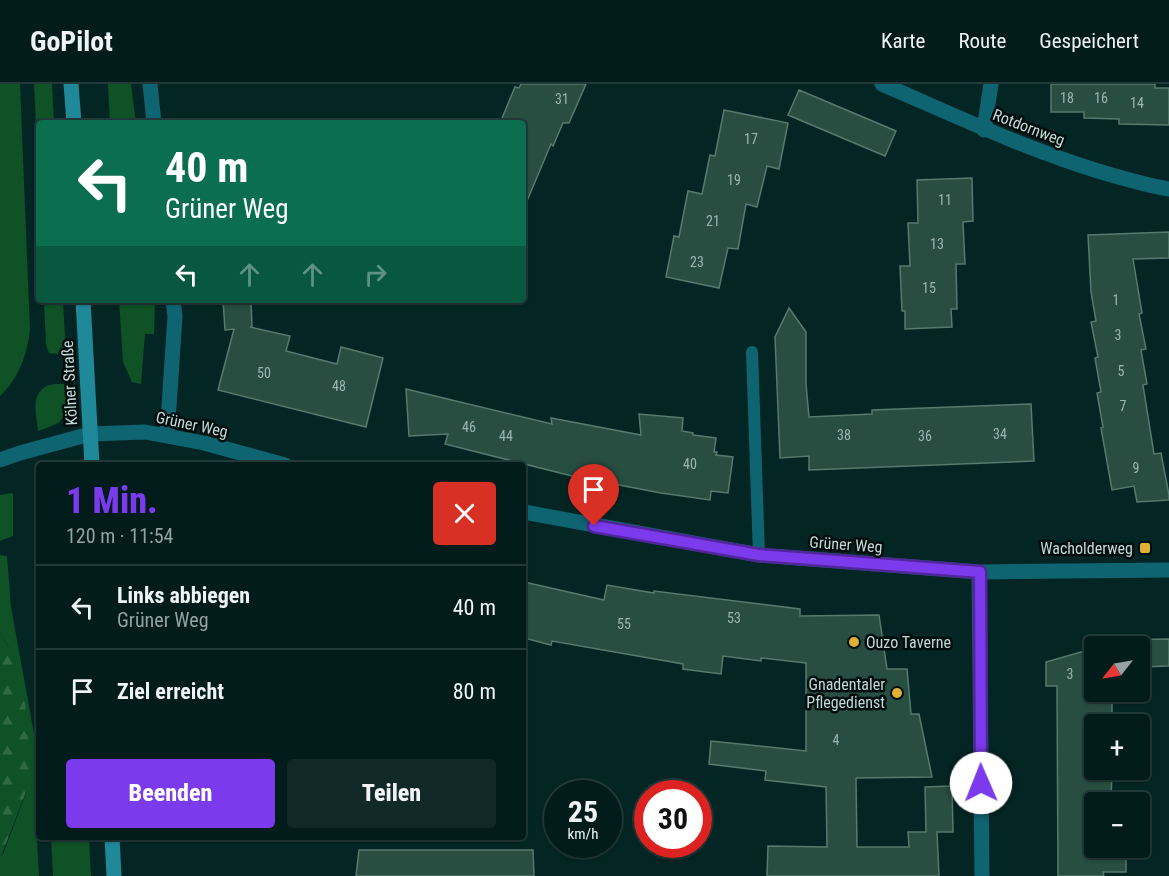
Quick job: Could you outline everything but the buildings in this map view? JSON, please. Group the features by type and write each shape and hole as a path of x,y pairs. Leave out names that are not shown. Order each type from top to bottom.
{"main road":[{"path":"72,84 74,120"},
{"name":"Kölner Straße","path":"83,303 92,462"},
{"path":"112,840 114,876"}],"street":[{"path":"150,84 154,120"},
{"name":"Rotdornweg","path":"882,84 984,129 1064,160 1147,186 1169,189"},
{"path":"984,129 991,84"},
{"path":"167,436 175,316 173,303"},
{"name":"Grüner Weg","path":"0,460 90,434 146,432 204,443 274,462"},
{"name":"Grüner Weg","path":"526,512 759,555 980,572 1169,570"},
{"path":"980,572 982,876"}],"lane":[{"path":"752,352 759,555"}],"green space":[{"path":"0,84 20,84 30,330 21,366 12,382 0,396"},
{"path":"34,84 52,84 54,120 36,120 36,126"},
{"path":"108,84 131,84 136,120 110,120"},
{"path":"44,303 63,303 66,355 49,353 46,345"},
{"path":"119,303 155,303 154,334 145,334 141,384 132,382 123,362"},
{"path":"68,384 68,403 63,417 55,424 38,431 36,401 40,391 50,385"},
{"path":"13,493 13,536 0,541 0,495"},
{"path":"0,555 7,556 11,607 36,744 36,840 39,876 0,876 0,856 3,854 26,793 9,648 0,633"},
{"path":"0,633 9,648 23,689 28,727 29,772 26,792 0,856"},
{"path":"51,840 89,840 91,876 53,876"}],"place":[{"name":"Wacholderweg","path":"1145,548"},
{"name":"Ouzo Taverne","path":"854,642"},
{"name":"Gnadentaler Pflegedienst","path":"897,693"}],"route":[{"path":"594,526 759,555 980,572 981,783"}]}
